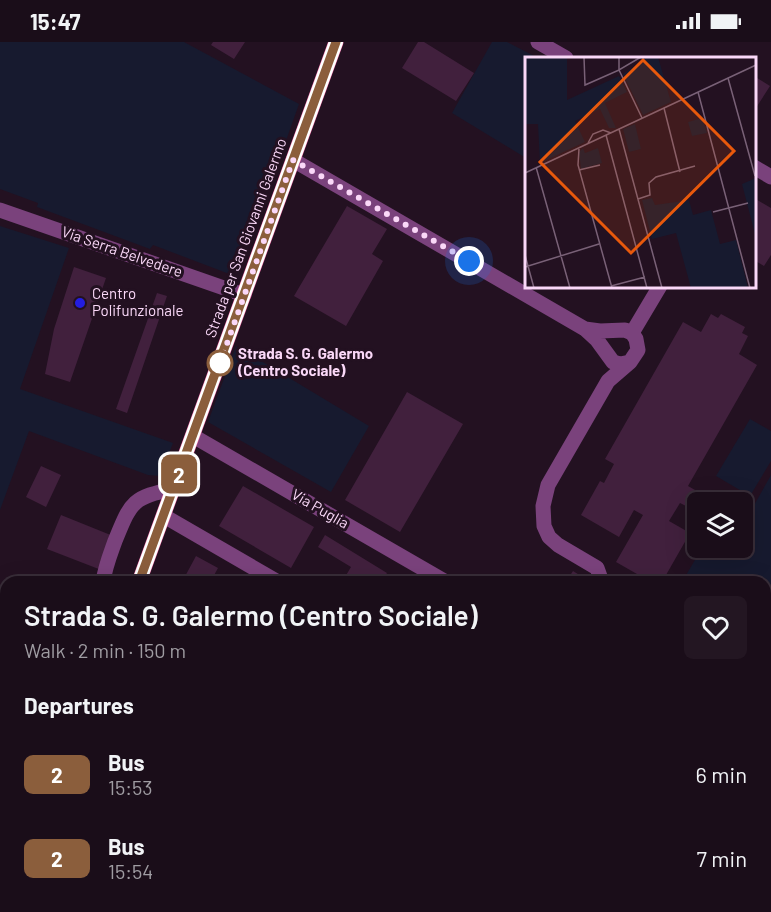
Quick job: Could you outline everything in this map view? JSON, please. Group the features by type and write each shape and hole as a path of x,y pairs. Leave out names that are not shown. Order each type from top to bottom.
{"main road":[{"name":"Strada per San Giovanni Galermo","path":"141,576 336,42"}],"street":[{"path":"538,42 564,57"},
{"path":"293,160 585,329 597,340 613,362 620,364 630,362"},
{"path":"756,168 771,177"},
{"name":"Via Serra Belvedere","path":"0,210 244,295"},
{"path":"632,333 659,288"},
{"path":"585,329 625,330 632,333 636,339 638,350 630,362 608,381 548,485 543,506 544,526 549,537 558,545 597,568 600,576"},
{"path":"606,355 609,369 608,381"},
{"name":"Via Puglia","path":"193,436 436,576"},
{"path":"104,576 104,570 128,508 148,494 174,489"},
{"path":"164,516 268,576"}],"shaded area":[{"path":"0,42 184,42 299,104 239,273 235,272 232,275 153,245 150,249 37,207 38,203 0,189"},
{"path":"492,42 507,42 536,57 525,57 525,157 452,113"},
{"path":"0,226 69,248 20,389 173,443 160,476 148,475 29,431 0,510"},
{"path":"236,346 369,426 331,492 208,422"},
{"path":"750,419 771,431 771,461 752,492 743,492 716,476"},
{"path":"771,475 771,576 686,576 696,558 753,558 753,507"}],"building":[{"path":"213,42 245,42 234,59 211,45"},
{"path":"418,42 424,42 474,73 456,101 402,68"},
{"path":"756,77 770,86 756,108"},
{"path":"756,199 771,208 771,255 764,266 756,261"},
{"path":"347,206 387,229 372,254 383,261 346,326 294,296"},
{"name":"Centro Polifunzionale","path":"74,267 106,278 70,382 45,374 54,329"},
{"path":"157,293 167,296 127,413 116,409"},
{"path":"711,314 718,318 721,314 745,327 742,333 748,336 739,354 757,365 688,486 695,490 687,492 686,506 680,503 669,521 687,531 687,538 665,576 640,576 616,562 643,515 634,510 619,537 581,515 600,481 604,483 614,464 605,459 683,322 701,332"},
{"path":"407,392 463,424 400,532 345,500"},
{"path":"41,466 61,475 46,507 26,497"},
{"path":"243,486 314,527 291,568 219,526"},
{"path":"61,515 123,540 109,573 47,549"},
{"path":"325,535 387,573 385,576 346,576 351,567 318,547"},
{"path":"196,556 218,568 214,576 185,576"},
{"path":"573,571 581,576 570,576"}],"bus line":[{"name":"2","path":"141,576 336,42"}],"place":[{"name":"Centro Polifunzionale","path":"80,303"},
{"name":"Strada S. G. Galermo (Centro Sociale)","path":"220,363"}],"route":[{"path":"220,363 293,160 469,261"}]}
